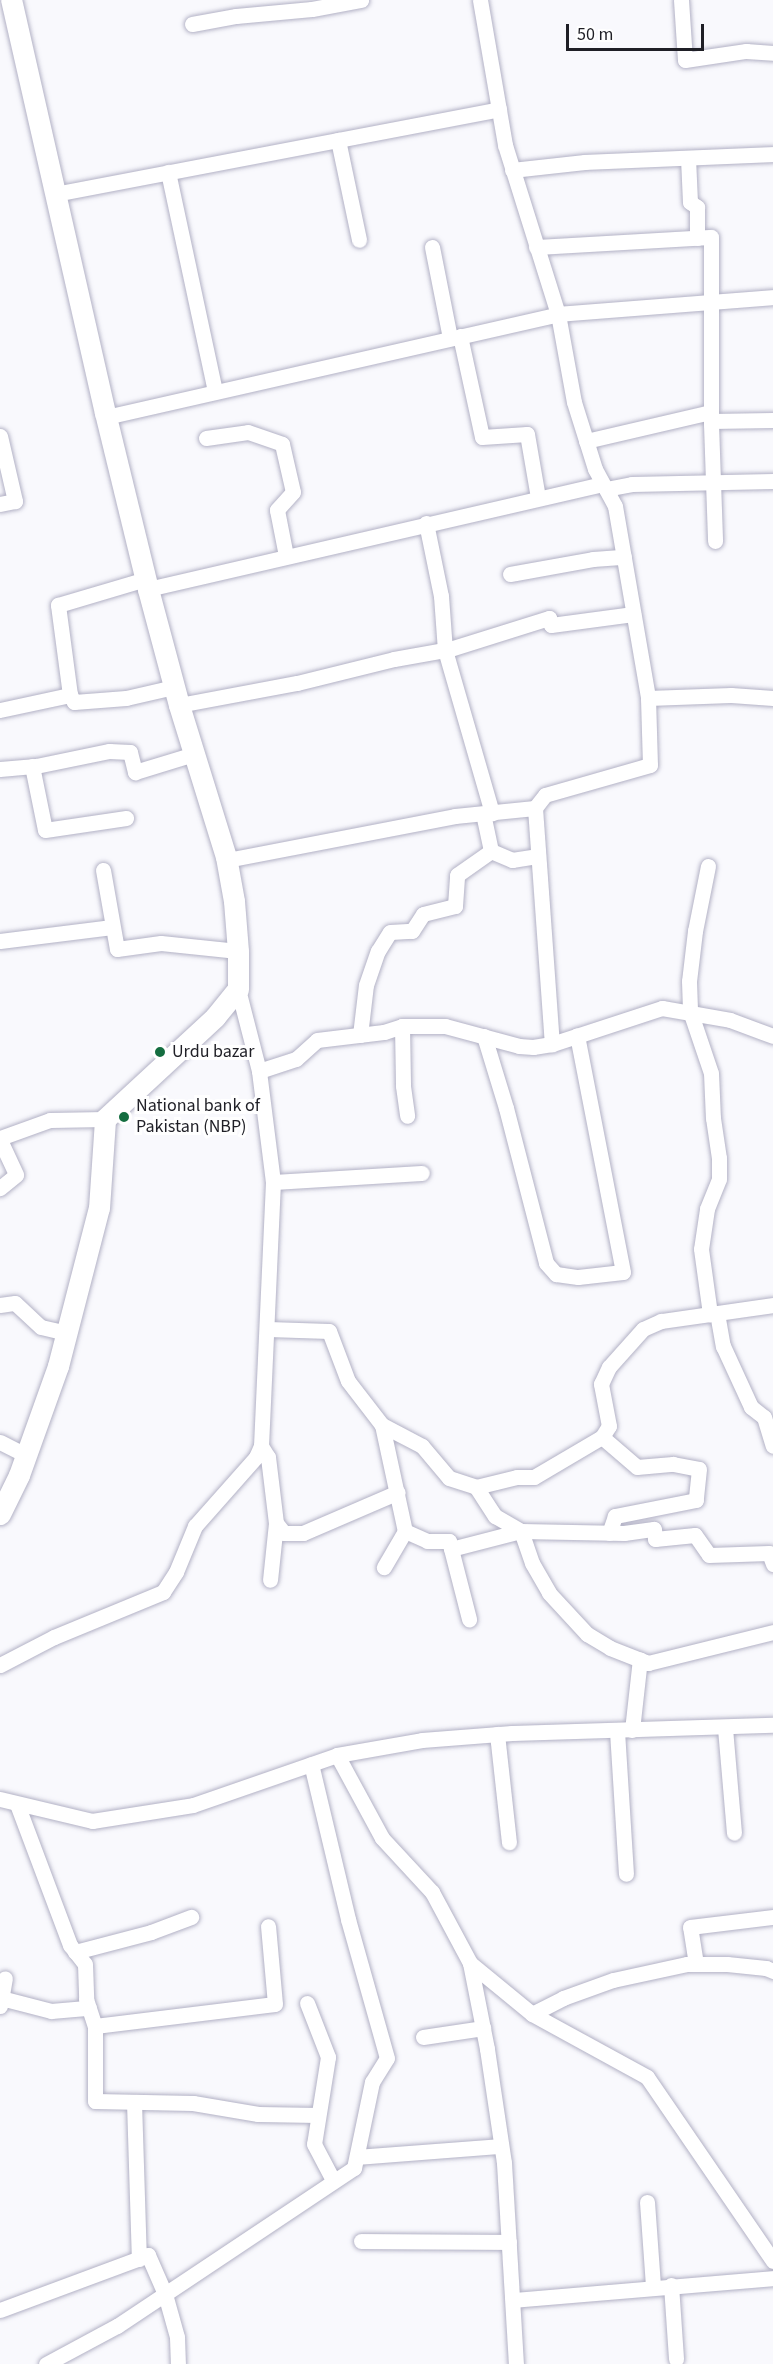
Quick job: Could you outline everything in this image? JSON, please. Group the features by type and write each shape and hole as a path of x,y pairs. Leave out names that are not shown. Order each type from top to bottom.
{"main road":[{"path":"0,1514 26,1455 58,1366 67,1333 99,1208 105,1119 214,1017 238,989 238,951 227,861 176,696 147,584 106,417 11,0"}],"street":[{"path":"192,24 236,16 312,9 361,0"},
{"path":"480,0 512,170 558,314 574,402 595,469 615,506 648,698 650,765 545,795 535,808 552,1044"},
{"path":"681,0 685,60 746,51 773,53"},
{"path":"55,194 499,109"},
{"path":"338,140 359,240"},
{"path":"512,170 585,162 773,154"},
{"path":"688,158 690,202 697,207 697,238"},
{"path":"168,172 215,392"},
{"path":"536,247 711,237 711,416 715,541"},
{"path":"432,247 482,437 527,434 538,498"},
{"path":"106,417 558,314 773,297"},
{"path":"586,441 711,416 773,420"},
{"path":"206,438 248,432 282,444 293,492 277,510 286,556"},
{"path":"0,436 15,501 0,504"},
{"path":"633,614 552,625 549,618 445,650 394,658 297,683 176,696 74,702 70,695 58,605 538,498 604,486 773,482"},
{"path":"426,523 441,596 445,650 487,813 491,851"},
{"path":"510,574 593,559 624,557"},
{"path":"0,710 70,695"},
{"path":"648,698 731,695 773,698"},
{"path":"0,769 32,766 109,751 130,752 135,772 194,754"},
{"path":"32,766 45,830 126,819"},
{"path":"227,861 456,816 535,808"},
{"path":"491,851 512,860 537,856"},
{"path":"360,1035 366,985 378,951 390,932 412,931 423,914 455,906 456,875 491,851"},
{"path":"708,866 695,931 689,981 690,1011 711,1073 713,1118 719,1158 719,1179 707,1209 701,1249 723,1346 751,1407 764,1417 773,1446"},
{"path":"103,870 117,949 160,943 238,951"},
{"path":"0,941 112,927"},
{"path":"0,1665 54,1637 163,1592 177,1572 195,1526 256,1457 261,1446 273,1182 259,1071 238,989"},
{"path":"259,1071 296,1059 317,1040 360,1035 402,1026 445,1026 519,1046 552,1044 662,1008 690,1011 730,1020 773,1036"},
{"path":"402,1026 403,1086 407,1116"},
{"path":"484,1036 506,1108 546,1263 556,1274 578,1277 623,1272 577,1035"},
{"path":"0,1188 16,1175 0,1139 50,1120 105,1119"},
{"path":"273,1182 422,1173"},
{"path":"0,1305 15,1303 41,1327 67,1333"},
{"path":"382,1425 422,1446 449,1478 476,1486 517,1477 534,1477 602,1437 609,1426 601,1384 609,1367 643,1329 661,1321 773,1305"},
{"path":"267,1329 329,1331 348,1381 382,1425 405,1531 384,1567"},
{"path":"602,1437 637,1467 673,1464 699,1469 696,1500 615,1516 609,1533"},
{"path":"0,1442 26,1455"},
{"path":"261,1446 268,1457 276,1523 270,1580"},
{"path":"476,1486 495,1516 521,1531 532,1563 549,1593 587,1634 610,1648 648,1663 773,1632"},
{"path":"276,1523 284,1533 303,1533 398,1492"},
{"path":"451,1549 521,1531 609,1533 654,1529 656,1539 695,1535 709,1555 769,1553 773,1564"},
{"path":"405,1531 427,1541 449,1541 469,1619"},
{"path":"626,1874 624,1731 640,1659"},
{"path":"0,1800 92,1821 193,1805 337,1755 422,1740 497,1734 773,1725"},
{"path":"725,1728 734,1833"},
{"path":"497,1734 509,1842"},
{"path":"337,1755 382,1838 432,1892 470,1963 483,2028 501,2146 516,2364"},
{"path":"46,2364 117,2326 354,2168 372,2082 387,2058 348,1919 311,1764"},
{"path":"17,1804 70,1945 85,1964 86,1999 95,2026 95,2101 193,2103 258,2114 318,2115"},
{"path":"75,1952 151,1932 191,1917"},
{"path":"696,1964 690,1927 773,1917"},
{"path":"95,2026 275,2004 268,1926"},
{"path":"470,1963 532,2014 647,2077 773,2260"},
{"path":"532,2014 563,1998 613,1980 696,1964 766,1968 773,1971"},
{"path":"5,1978 1,2002 51,2011 89,2008"},
{"path":"307,2003 328,2057 314,2144 333,2180"},
{"path":"423,2037 483,2028"},
{"path":"134,2102 139,2259"},
{"path":"357,2157 501,2146"},
{"path":"647,2202 652,2286"},
{"path":"361,2241 509,2242"},
{"path":"0,2310 148,2255 165,2294 177,2337 177,2364"},
{"path":"513,2300 652,2286 773,2278"},
{"path":"671,2285 676,2359"}],"place":[{"name":"Urdu bazar","path":"160,1052"},
{"name":"National bank of Pakistan (NBP)","path":"124,1117"}]}
